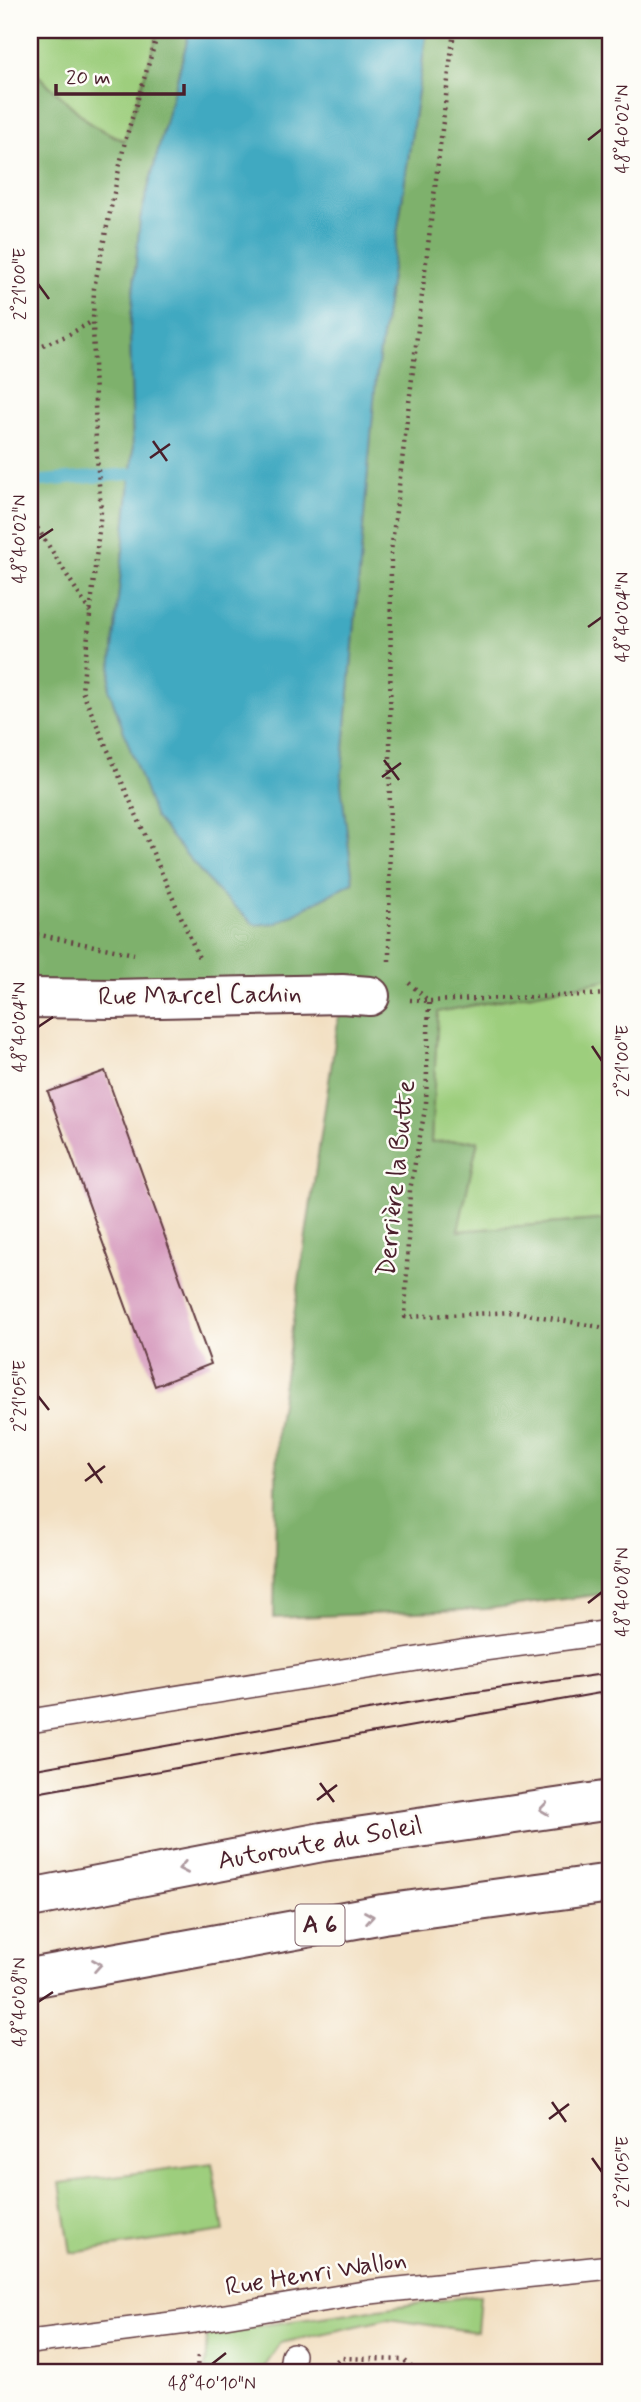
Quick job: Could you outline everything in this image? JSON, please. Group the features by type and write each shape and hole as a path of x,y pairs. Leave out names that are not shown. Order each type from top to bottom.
{"main road":[{"name":"Rue Marcel Cachin","path":"30,998 342,994 386,982"},
{"name":"Autoroute du Soleil","path":"30,1898 322,1842 611,1800"},
{"name":"A 6","path":"30,1978 383,1914 611,1883"}],"lane":[{"path":"30,1721 461,1652 611,1632"},
{"name":"Rue Henri Wallon","path":"30,2342 195,2321 370,2292 611,2267"}],"path":[{"path":"159,30 125,141 94,288 96,443 101,511 82,691 204,968"},
{"path":"454,30 391,552 386,982 408,982 429,1001 611,994"},
{"path":"30,350 93,321"},
{"path":"30,516 90,612"},
{"path":"30,933 137,955"},
{"name":"Derrière la Butte","path":"429,1001 426,1104 410,1190 405,1317 515,1312 611,1329"},
{"path":"322,2372 340,2358 404,2360 417,2372"}],"green space":[{"path":"30,30 159,30 125,141 92,125 30,68"},
{"path":"159,30 190,30 140,219 130,329 133,451 109,690 353,882 341,785 376,378 427,30 611,30 611,979 438,1012 431,1142 478,1140 458,1231 611,1219 611,1593 487,1609 274,1618 277,1429 342,994 30,998 30,68 92,125 124,141"},
{"path":"611,979 611,1219 457,1231 478,1141 431,1142 437,1012"},
{"path":"212,2163 224,2231 71,2253 60,2183"},
{"path":"480,2295 477,2332 388,2319 281,2343 261,2372 205,2372 207,2333"}],"water":[{"path":"190,30 427,30 376,378 341,784 353,882 277,923 255,925 217,891 155,818 109,690 133,451 130,329 140,219"}],"building":[{"path":"105,1071 211,1364 155,1386 48,1092"}],"waterway":[{"path":"30,482 130,474"}],"tram line":[{"path":"30,1770 447,1696 611,1673"},
{"path":"30,1794 611,1691"}]}
